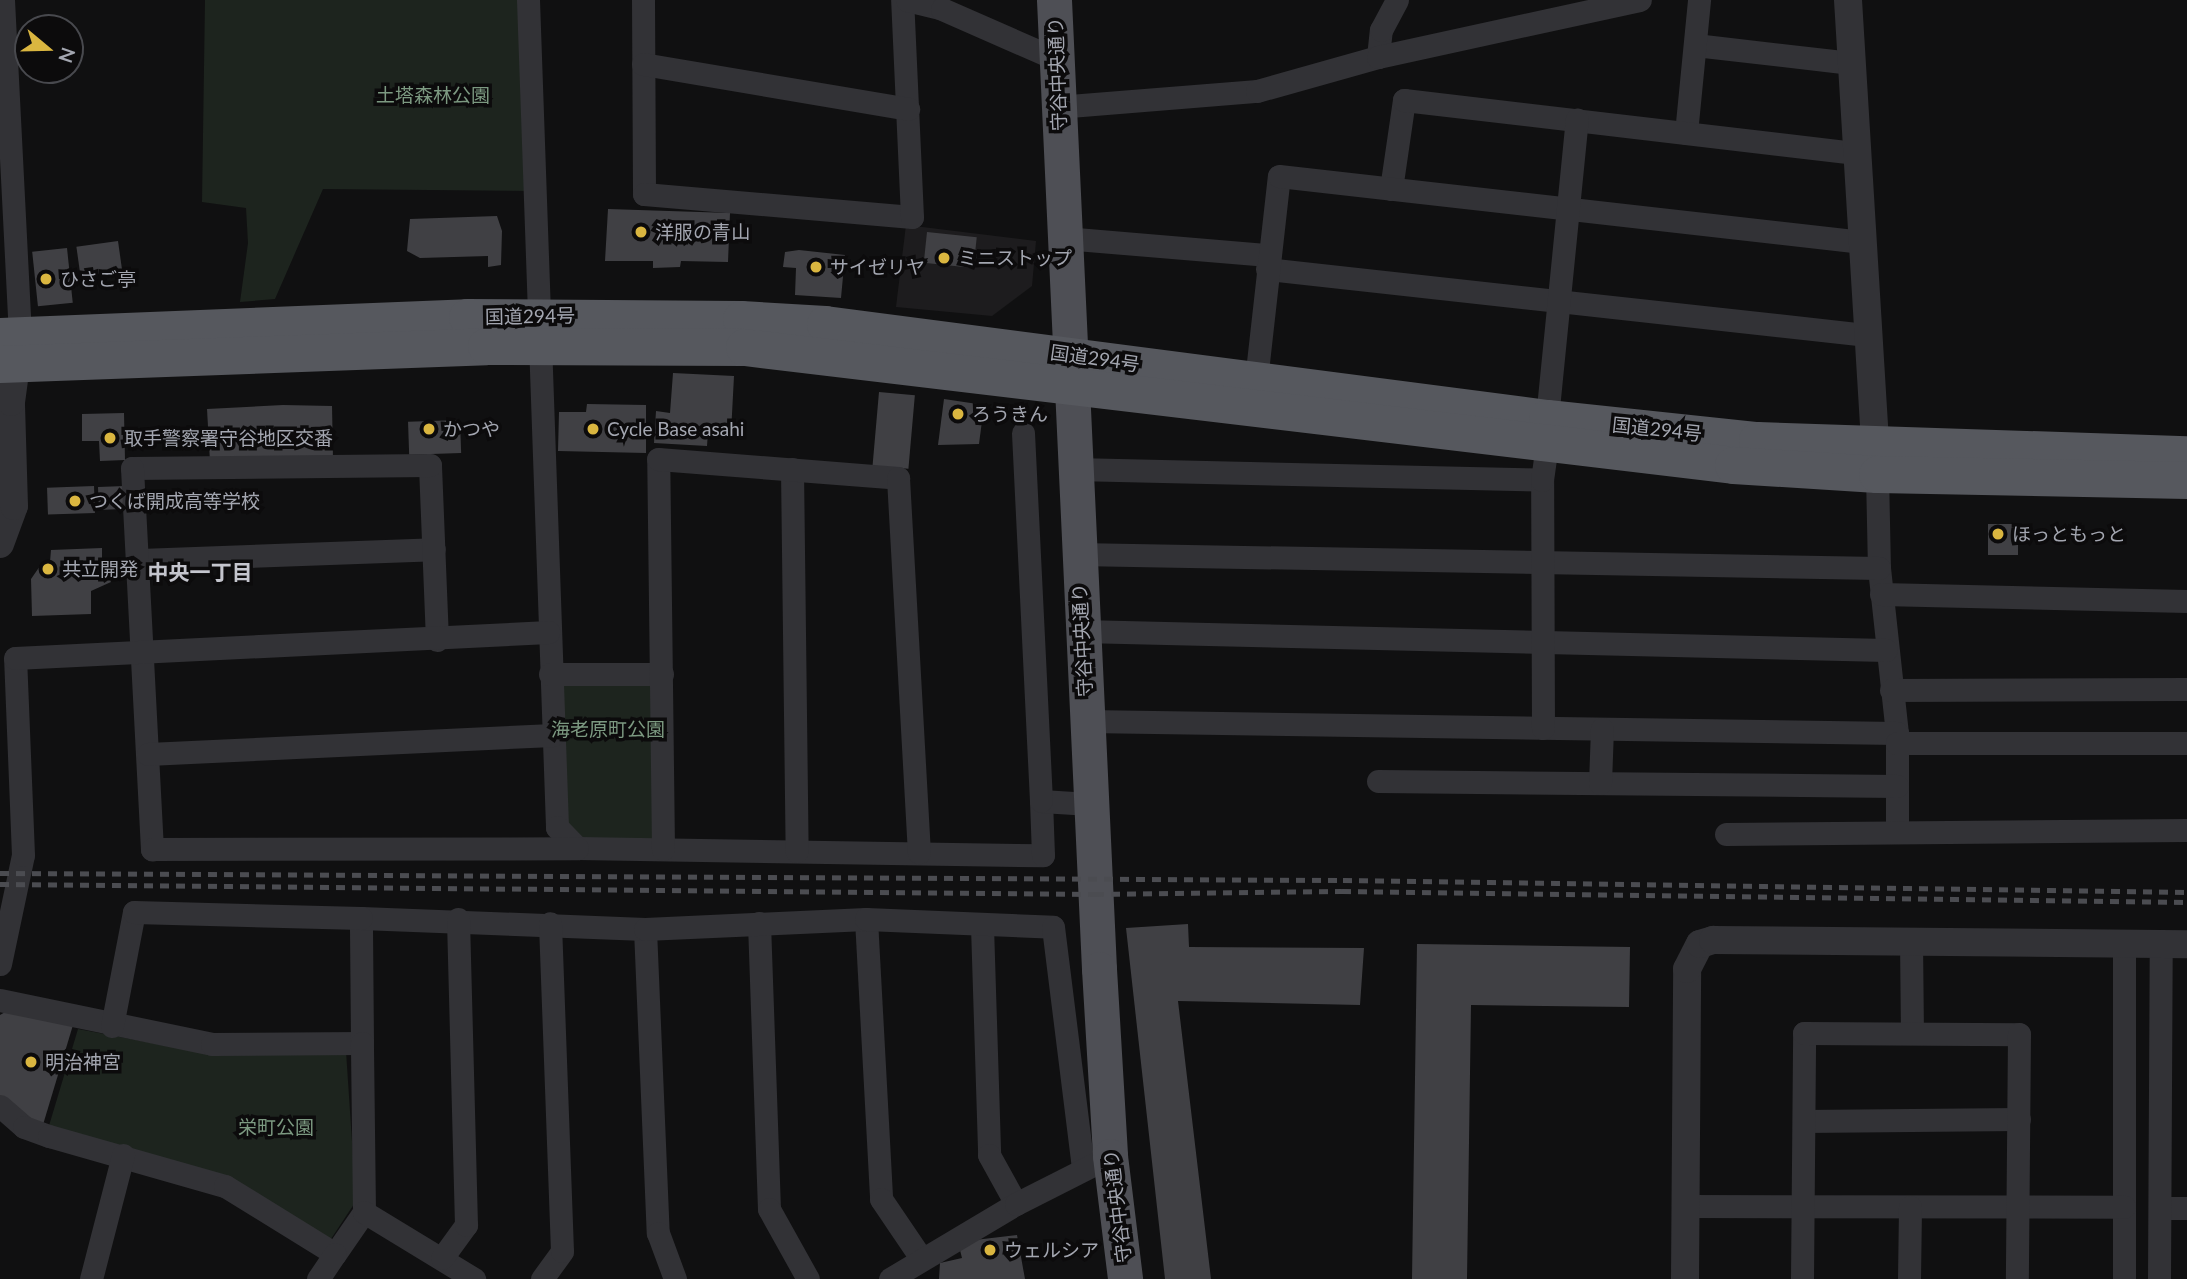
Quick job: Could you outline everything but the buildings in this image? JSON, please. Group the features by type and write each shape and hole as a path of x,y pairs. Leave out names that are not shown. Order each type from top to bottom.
{"highway":[{"name":"国道294号","path":"9,350 539,331 1255,380 1545,448"},
{"name":"国道294号","path":"1068,369 1545,448 1747,466 1876,459 2187,454"},
{"name":"国道294号","path":"1876,459 2187,480"}],"main road":[{"name":"守谷中央通り","path":"1054,0 1068,369 1090,804 1096,1163 1125,1279"}],"street":[{"path":"0,544 14,506 3,0"},
{"path":"528,0 548,632 557,827 577,848"},
{"path":"643,0 644,194 912,217 905,0 942,9 1056,59"},
{"path":"1378,57 1381,30 1397,0"},
{"path":"1057,107 1257,91 1378,57 1640,0"},
{"path":"1686,133 1699,0"},
{"path":"1848,0 1876,459 1879,568 1897,738 1897,832"},
{"path":"1695,45 1851,63"},
{"path":"643,64 908,109"},
{"path":"1391,189 1404,100 1856,153"},
{"path":"1543,728 1545,448 1577,120"},
{"path":"1255,380 1279,176 1861,242"},
{"path":"1064,237 1559,300 1867,335"},
{"path":"437,640 430,465 132,468 140,560 152,849 577,848 1043,855 1023,433"},
{"path":"1074,469 1545,448"},
{"path":"663,849 658,459 898,478 919,852"},
{"path":"792,469 797,851"},
{"path":"140,560 434,550"},
{"path":"1077,554 1879,568"},
{"path":"1881,594 2187,601"},
{"path":"1081,631 1886,650"},
{"path":"0,964 23,855 15,658 142,650 437,640 548,632"},
{"path":"550,674 662,674"},
{"path":"1891,690 2187,690"},
{"path":"1086,721 1602,729 2187,743"},
{"path":"1600,783 1602,729"},
{"path":"148,754 553,735"},
{"path":"1378,781 1897,786"},
{"path":"1041,801 1090,804"},
{"path":"1726,834 2187,830"},
{"path":"112,1026 134,912 458,919 645,929 866,919 1053,928 1096,1163 1016,1204 921,1258 890,1279"},
{"path":"318,1279 364,1212 361,918"},
{"path":"442,1258 466,1225 458,919"},
{"path":"866,919 881,1199 921,1258"},
{"path":"542,1279 562,1251 550,923"},
{"path":"759,923 769,1209 808,1279"},
{"path":"982,926 989,1155 1016,1204"},
{"path":"645,929 658,1233 671,1277"},
{"path":"1685,1279 1687,969 1700,944 1713,940 2174,944 2160,1208 2159,1279"},
{"path":"1911,940 1912,1033"},
{"path":"2124,943 2124,1279"},
{"path":"0,1000 112,1026 212,1044 362,1043"},
{"path":"1802,1279 1804,1033 1912,1033 2020,1034 2017,1279"},
{"path":"0,1106 24,1127 225,1186 335,1254"},
{"path":"1804,1121 2019,1119"},
{"path":"91,1279 123,1155"},
{"path":"1687,1206 2124,1207"},
{"path":"1909,1279 1910,1207"},
{"path":"2160,1208 2187,1208"},
{"path":"364,1212 474,1279"}],"shaded area":[{"path":"906,225 1036,241 1032,286 992,316 896,307"}],"green space":[{"name":"土塔森林公園","path":"205,0 528,0 533,191 323,189 275,299 240,302 248,243 246,208 202,202"},
{"name":"海老原町公園","path":"550,674 662,674 663,849 577,848 557,827"},
{"name":"栄町公園","path":"78,1029 215,1055 346,1051 356,1201 327,1245 224,1182 48,1129"}],"railway":[{"path":"0,873 1343,880 2187,892"},
{"path":"0,884 1095,894 1342,891 2187,902"}],"place":[{"name":"洋服の青山","path":"641,232"},
{"name":"ミニストップ","path":"944,258"},
{"name":"サイゼリヤ","path":"816,267"},
{"name":"ひさご亭","path":"46,279"},
{"name":"ろうきん","path":"958,414"},
{"name":"かつや","path":"429,429"},
{"name":"Cycle Base asahi","path":"593,429"},
{"name":"取手警察署守谷地区交番","path":"110,438"},
{"name":"つくば開成高等学校","path":"75,501"},
{"name":"ほっともっと","path":"1998,534"},
{"name":"共立開発","path":"48,569"},
{"name":"明治神宮","path":"31,1062"},
{"name":"ウェルシア","path":"990,1250"}],"district":[{"name":"中央一丁目","path":"200,572"}]}
